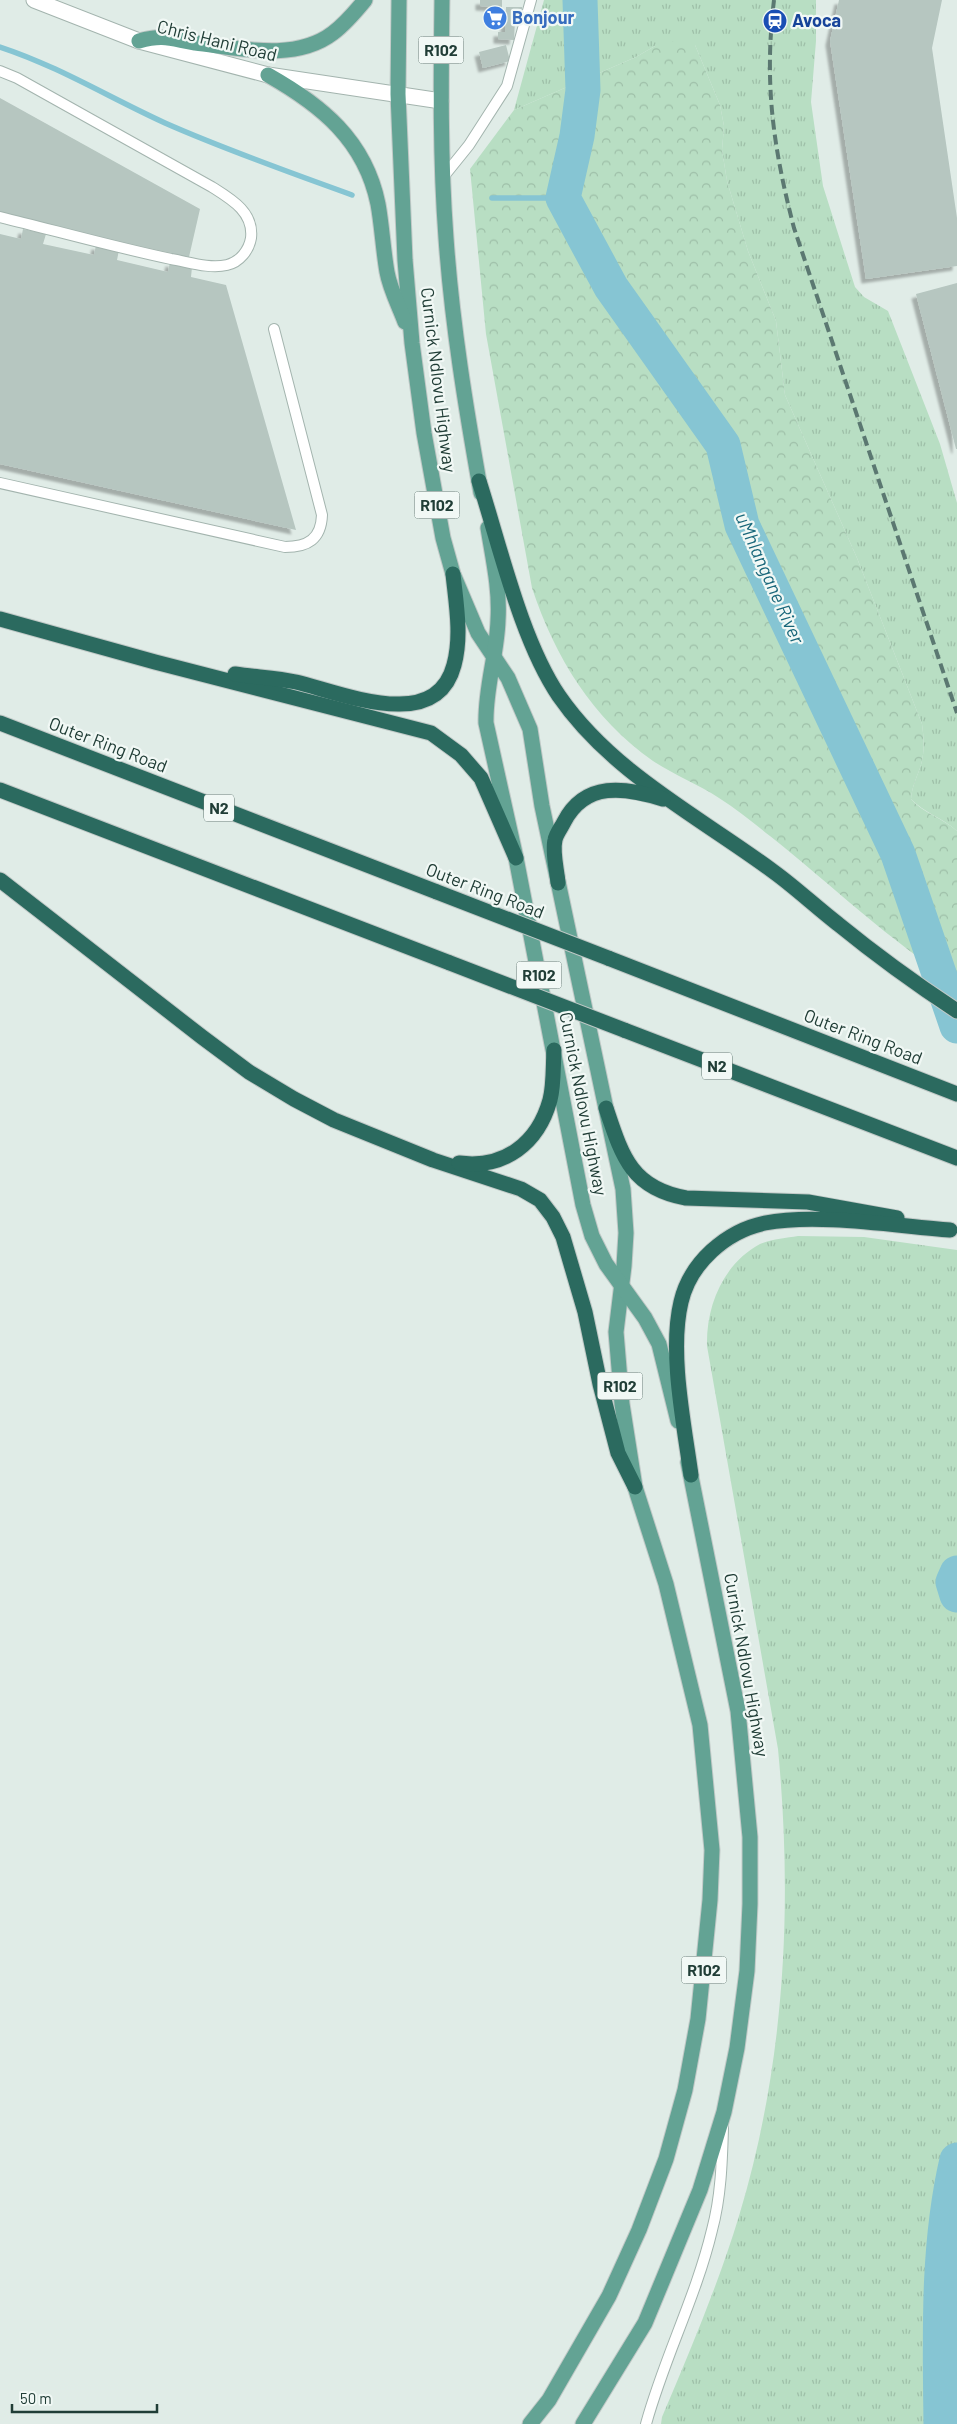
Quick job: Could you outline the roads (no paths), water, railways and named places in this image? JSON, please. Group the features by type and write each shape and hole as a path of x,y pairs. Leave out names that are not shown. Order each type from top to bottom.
{"highway":[{"path":"479,480 522,617 537,655 558,694 579,722 610,755 674,803 728,838 913,982 957,1011"},
{"path":"155,662 294,682 378,702 412,704 426,700 436,695 446,685 454,666 458,642 453,574"},
{"path":"0,619 155,662 431,733 461,755 481,778 516,858"},
{"name":"Outer Ring Road","path":"0,724 957,1094"},
{"name":"N2","path":"0,790 957,1158"},
{"path":"558,883 555,840 570,811 582,800 600,792 620,790 637,791 674,803"},
{"path":"0,880 249,1072 334,1120 433,1160 520,1189 540,1200 554,1217 574,1270 618,1452 635,1487"},
{"path":"433,1160 469,1164 485,1162 511,1154 536,1134 551,1098 554,1050"},
{"path":"606,1108 621,1153 636,1175 654,1189 670,1195 686,1198 808,1202 845,1207 954,1231"},
{"path":"691,1474 678,1386 680,1310 686,1285 694,1271 712,1249 734,1235 764,1224 784,1222 820,1220 954,1231"}],"main road":[{"path":"139,41 165,36 192,42 271,51 303,47 332,34 365,0"},
{"name":"R102","path":"398,94 399,0"},
{"name":"R102","path":"441,101 442,0"},
{"path":"268,75 320,108 358,152 370,177 378,203 387,274 412,343"},
{"name":"Curnick Ndlovu Highway","path":"398,94 405,260 412,343 424,433 443,538 453,574 478,633 516,694 530,728 542,806 623,1189 626,1233 616,1332 622,1404 635,1487 666,1584 700,1725 712,1850 707,1950 698,2019 685,2090 666,2159 639,2230 609,2296 549,2400 530,2424"},
{"name":"Curnick Ndlovu Highway","path":"441,101 446,239 468,421 498,585 495,658 486,702 486,723 516,858 585,1213 592,1236 602,1257 645,1318 659,1344 691,1474 738,1711 750,1837 747,1971 737,2048 724,2112 700,2190 645,2323 583,2424"}],"street":[{"name":"Chris Hani Road","path":"34,0 139,41 268,75 441,101"}],"lane":[{"path":"444,176 469,145 506,86 531,0"},
{"path":"0,71 34,87 212,187 237,204 252,228 250,245 242,256 229,265 210,267 147,254 0,217"},
{"path":"0,483 285,547 294,547 311,542 319,532 322,515 274,329"},
{"path":"646,2424 655,2390 698,2278 713,2230 719,2193 724,2112"}],"waterway":[{"name":"uMhlangane River","path":"580,0 583,90 577,136 563,198 611,287 723,445 742,525 898,854 957,1026"},
{"path":"0,47 43,63 188,133 352,195"},
{"path":"492,198 563,198"},
{"name":"uMhlangane River","path":"957,1573 953,1582 957,1595"},
{"name":"uMhlangane River","path":"941,2424 941,2291 946,2225 957,2160"}],"railway":[{"path":"774,0 770,59 772,115 781,170 794,228 957,713"}],"place":[{"name":"Bonjour","path":"495,18"},
{"name":"Avoca","path":"775,21"}]}
